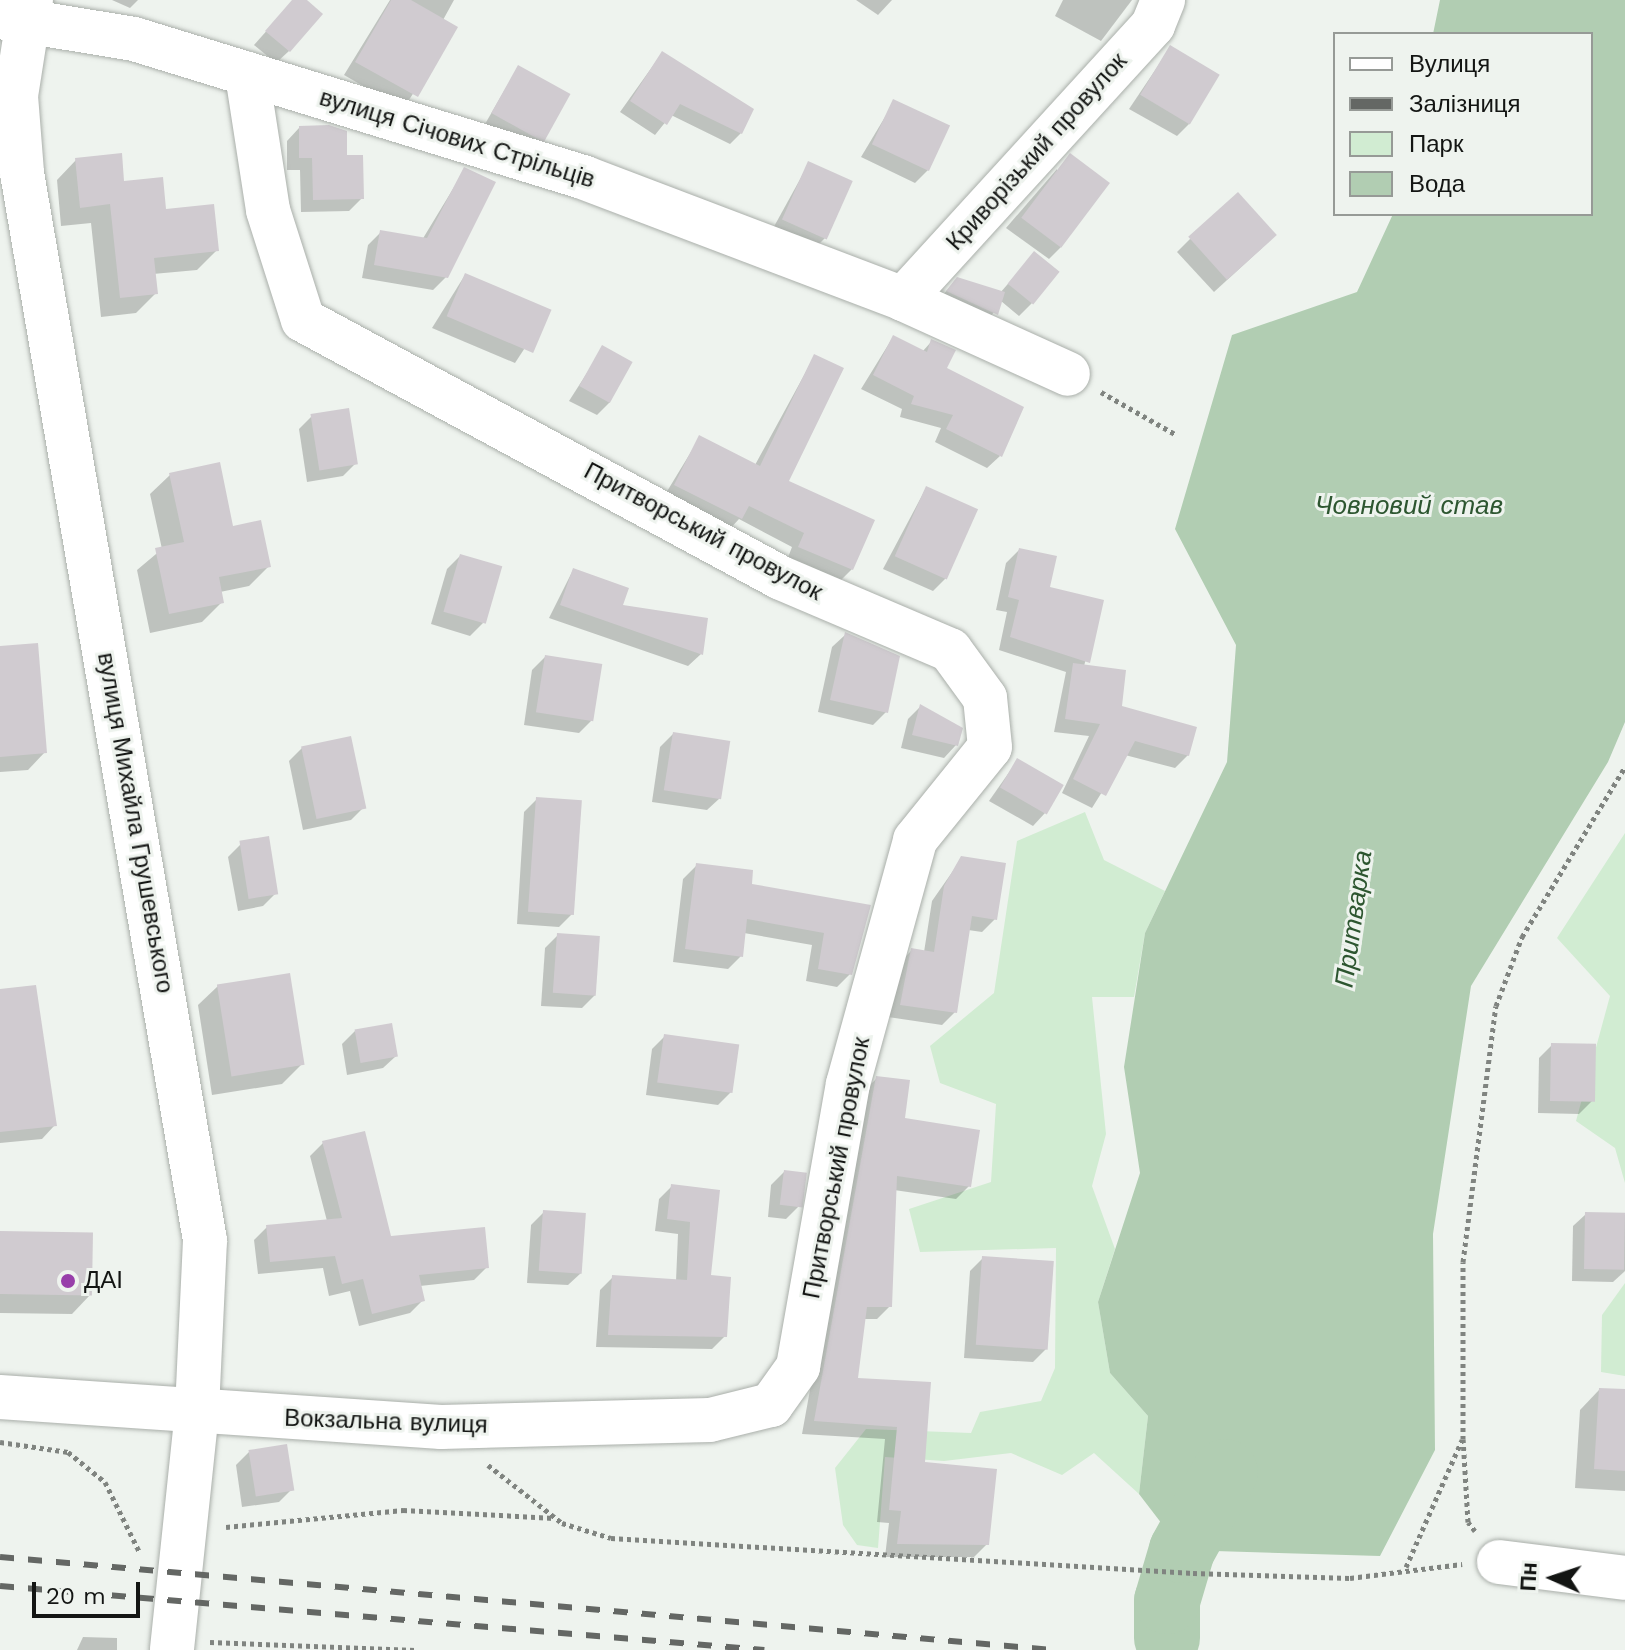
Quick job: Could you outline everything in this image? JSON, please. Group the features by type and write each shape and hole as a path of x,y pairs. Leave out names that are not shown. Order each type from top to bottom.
{"street":[{"name":"Криворізький провулок","path":"903,299 1153,25 1163,0"},
{"name":"вулиця Січових Стрільців","path":"19,13 134,39 585,178 903,299 1068,374"},
{"name":"вулиця Михайла Грушевського","path":"19,13 16,96 22,173 205,1240 191,1646"},
{"name":"Притворський провулок","path":"247,74 268,210 303,320 781,578 950,650 985,698 990,747 915,840 848,1084 798,1367 771,1405"},
{"name":"Вокзальна вулиця","path":"0,1397 441,1427 710,1420 771,1405"},
{"path":"1499,1562 1625,1578"}],"path":[{"path":"1068,374 1175,434"},
{"path":"1499,1562 1468,1522 1463,1439 1463,1262 1496,1006 1522,937 1625,767"},
{"path":"441,1427 555,1518"},
{"path":"1406,1567 1463,1439"},
{"path":"0,1442 68,1452 105,1482 140,1553"},
{"path":"217,1529 258,1518 403,1510 555,1518 626,1539 1193,1573 1350,1578 1406,1567 1499,1562"},
{"path":"191,1646 416,1650"}],"green space":[{"path":"1085,812 1104,860 1165,891 1145,933 1134,997 1092,997 1106,1134 1092,1186 1115,1249 1098,1302 1110,1373 1148,1416 1139,1494 1094,1453 1062,1475 1011,1453 944,1461 885,1457 878,1548 857,1545 843,1525 835,1468 866,1429 971,1433 980,1412 1041,1401 1055,1368 1056,1248 920,1252 909,1209 991,1182 996,1104 940,1083 930,1046 994,993 1017,841"},
{"path":"1625,833 1625,1183 1615,1148 1576,1121 1610,996 1557,938"},
{"path":"1625,1283 1625,1376 1601,1372 1602,1315"}],"water":[{"name":"Човновий став","path":"1440,0 1625,0 1625,722 1608,762 1471,986 1433,1234 1435,1450 1380,1556 1182,1550 1139,1494 1148,1416 1110,1373 1098,1302 1140,1173 1124,1067 1145,933 1227,762 1236,645 1175,529 1232,335 1357,292 1392,216 1593,216 1593,32 1433,32"}],"building":[{"path":"292,0 307,0 323,14 290,52 265,31"},
{"path":"391,0 411,0 458,27 418,97 355,62"},
{"path":"1170,45 1220,75 1190,125 1140,95"},
{"path":"662,51 754,109 742,134 680,104 667,125 630,101"},
{"path":"518,65 570,94 544,142 491,113"},
{"path":"893,99 950,126 929,171 872,144"},
{"path":"329,125 347,131 347,155 363,155 364,199 313,200 312,158 299,158 299,126"},
{"path":"122,153 124,181 163,177 166,209 214,204 219,251 154,258 158,294 120,298 110,204 80,208 75,158"},
{"path":"1070,153 1110,183 1061,248 1021,218"},
{"path":"808,161 853,181 827,239 782,219"},
{"path":"464,167 496,182 448,278 374,265 380,230 427,238"},
{"path":"1238,192 1277,235 1227,280 1188,237"},
{"path":"1034,251 1060,272 1033,304 1008,284"},
{"path":"465,273 552,310 533,353 447,316"},
{"path":"957,277 1005,292 998,315 946,291"},
{"path":"893,335 927,352 931,339 956,350 947,368 1024,407 1002,457 946,429 953,415 911,404 914,396 873,375"},
{"path":"602,345 633,362 610,403 579,386"},
{"path":"814,354 844,368 789,481 875,520 853,570 798,547 804,533 749,506 742,519 674,485 699,435 760,466"},
{"path":"349,408 358,464 319,470 310,414"},
{"path":"220,462 233,526 261,520 271,567 219,577 224,603 169,614 155,548 184,542 169,473"},
{"path":"926,486 978,509 947,580 895,556"},
{"path":"1019,548 1057,556 1050,587 1104,600 1090,663 1010,637 1019,600 1008,597"},
{"path":"460,554 502,566 486,624 443,612"},
{"path":"573,568 629,588 623,605 708,618 703,655 560,605"},
{"path":"845,632 900,656 888,713 830,700"},
{"path":"38,643 47,753 0,757 0,646"},
{"path":"545,655 602,664 593,721 536,712"},
{"path":"1073,663 1126,670 1122,706 1197,727 1189,756 1135,741 1106,796 1073,779 1100,724 1065,719"},
{"path":"920,704 963,728 958,746 912,735"},
{"path":"673,732 730,741 721,799 664,790"},
{"path":"351,736 366,808 316,819 301,747"},
{"path":"1017,758 1064,785 1047,814 1000,787"},
{"path":"536,797 582,800 574,915 528,912"},
{"path":"269,836 278,894 249,899 239,841"},
{"path":"961,856 1006,863 997,920 972,916 957,1013 900,1005 911,948 934,952 944,886"},
{"path":"696,863 753,870 752,884 871,905 852,975 818,969 824,933 747,919 743,957 685,949"},
{"path":"557,933 600,936 596,996 553,993"},
{"path":"290,973 305,1065 231,1076 217,985"},
{"path":"36,985 57,1126 0,1132 0,989"},
{"path":"392,1023 398,1056 360,1063 355,1030"},
{"path":"664,1034 739,1045 732,1093 657,1083"},
{"path":"1551,1043 1596,1044 1595,1102 1550,1101"},
{"path":"876,1076 910,1080 905,1118 980,1130 971,1187 897,1176 892,1307 867,1307 858,1378 931,1382 925,1462 997,1469 989,1545 897,1544 901,1511 889,1510 897,1427 814,1421"},
{"path":"365,1131 391,1236 485,1227 489,1268 419,1275 425,1301 372,1314 363,1279 342,1284 335,1256 270,1262 266,1225 342,1218 322,1141"},
{"path":"784,1170 807,1173 803,1208 780,1205"},
{"path":"671,1184 720,1190 711,1275 731,1277 727,1337 608,1335 612,1275 687,1280 690,1222 667,1219"},
{"path":"543,1210 586,1213 582,1274 539,1271"},
{"path":"1585,1212 1625,1213 1624,1270 1584,1269"},
{"path":"0,1231 93,1233 92,1296 0,1294"},
{"path":"982,1256 1054,1261 1048,1350 976,1345"},
{"path":"1599,1388 1625,1389 1625,1471 1594,1469"},
{"path":"287,1444 294,1490 256,1497 248,1450"}],"waterway":[{"name":"Притварка","path":"1167,1638 1167,1601 1182,1550 1225,1472"}],"railway":[{"path":"0,1557 1052,1650"},
{"path":"0,1586 764,1650"}],"place":[{"name":"ДАІ","path":"68,1281"}]}
